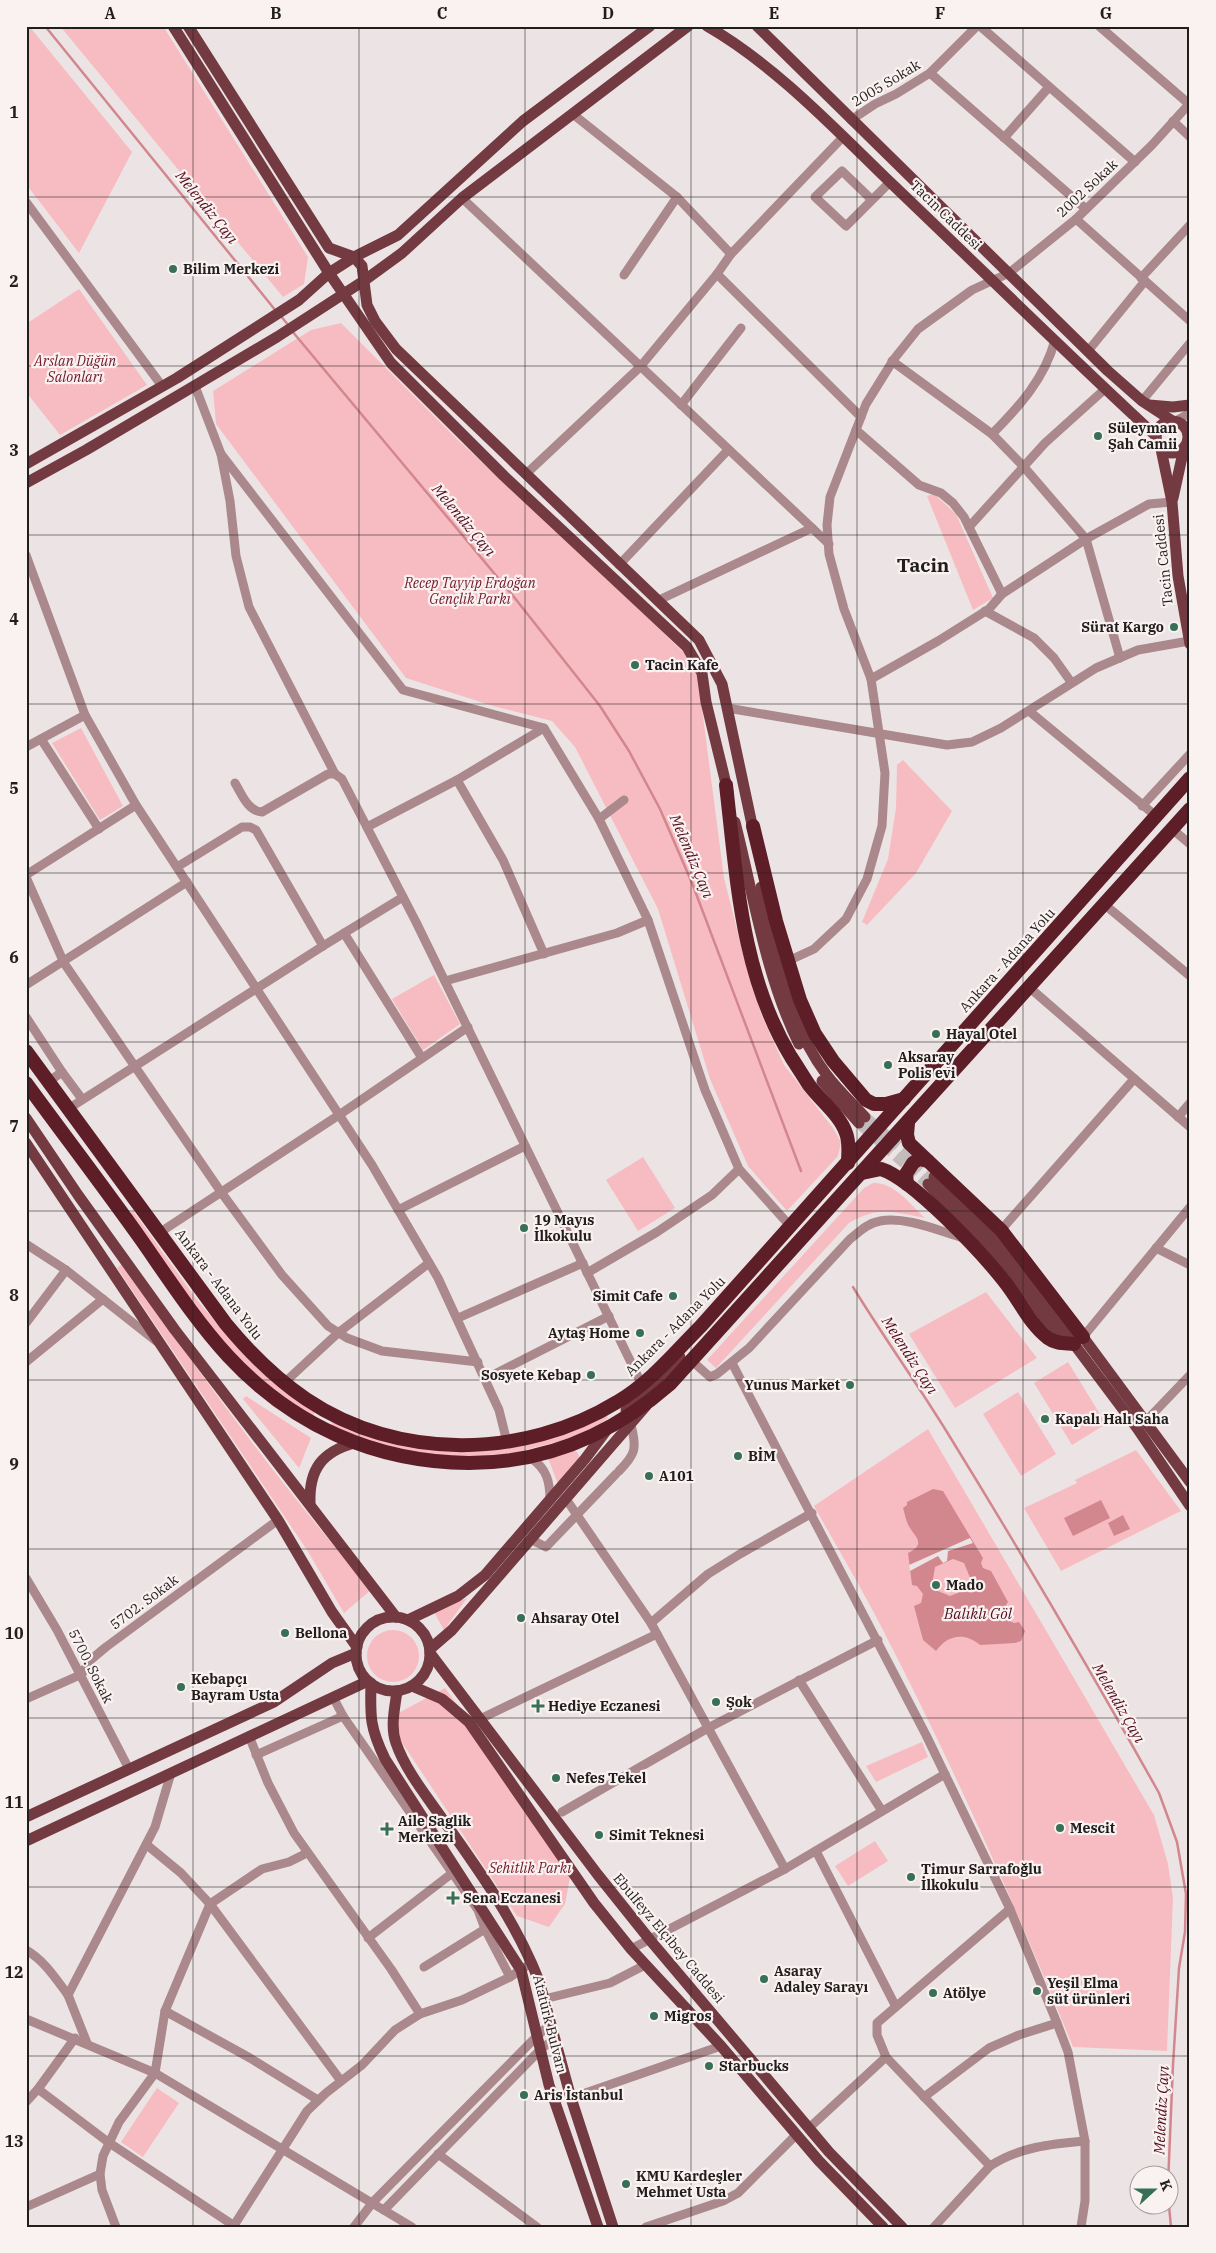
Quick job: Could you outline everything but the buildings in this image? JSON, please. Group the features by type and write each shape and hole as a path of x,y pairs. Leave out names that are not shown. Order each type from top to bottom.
{"highway":[{"name":"Ankara - Adana Yolu","path":"26,1051 226,1324 262,1364 284,1383 330,1412 367,1428 426,1444 452,1445 507,1442 551,1433 581,1421 617,1402 642,1385 701,1326 1190,778"},
{"path":"726,785 737,893 745,938 756,977 773,1025 790,1056 809,1086 842,1124 849,1142 848,1163"},
{"path":"26,1083 186,1301 228,1355 273,1398 298,1416 354,1442 395,1456 432,1462 481,1463 531,1458 607,1430 651,1401 670,1384 862,1174 1172,829 1188,816"},
{"path":"753,826 788,961 800,1000 815,1034 833,1061 859,1093 874,1104 886,1104 905,1099"},
{"path":"862,1174 881,1169 907,1184 966,1239 1005,1282 1033,1324 1048,1338 1059,1343 1079,1340 1001,1230 910,1143 907,1135 908,1123"},
{"path":"907,1184 906,1174 913,1163 919,1159 928,1160"}],"main road":[{"path":"173,26 329,273 391,363 504,476 687,647 702,674 706,702 770,967 782,1006 798,1041 818,1076 862,1120 825,1073 805,1040 790,1004 778,965 760,882 753,826 722,684 699,640 660,600 619,565 396,349 375,321 367,305 362,266 354,257 328,248 188,26"},
{"path":"26,464 162,386 265,323 299,300 329,273 354,257 398,235 523,121 650,26"},
{"path":"26,483 277,337 365,280 402,252 462,198 688,26"},
{"name":"Tacin Caddesi","path":"707,26 723,35 774,75 843,137 992,282 1156,436"},
{"name":"Tacin Caddesi","path":"757,26 1088,351 1145,403 1174,420"},
{"path":"1145,403 1173,407 1190,405"},
{"path":"1174,420 1187,430 1187,442 1175,453 1161,449 1156,436 1159,427 1174,420"},
{"name":"Tacin Caddesi","path":"1172,502 1187,442"},
{"name":"Tacin Caddesi","path":"1161,449 1172,502 1178,576 1189,642"},
{"path":"26,1118 78,1195 175,1330 396,1617"},
{"path":"26,1143 278,1520 332,1612 357,1650"},
{"path":"931,1180 989,1244 1046,1320 1079,1340 1190,1482"},
{"path":"408,1620 458,1596 485,1576 607,1430 661,1379 685,1350 701,1326"},
{"path":"1079,1340 1190,1506"},
{"path":"430,1651 452,1630 651,1401"},
{"path":"310,1503 310,1485 315,1470 327,1454 338,1447 354,1442"},
{"path":"396,1617 408,1620 422,1632 430,1651 430,1661 424,1675 412,1686 397,1691 382,1689 370,1682 359,1668 357,1650 363,1633 368,1627 381,1619 396,1617"},
{"path":"26,1817 274,1702 332,1663 357,1650"},
{"name":"Ebulfeyz Elçibey Caddesi","path":"430,1651 598,1875 650,1940 829,2152 902,2227"},
{"path":"26,1841 249,1736 370,1682"},
{"name":"Atatürk Bulvarı","path":"370,1682 370,1718 374,1735 385,1759 520,1970 542,2048 549,2085 598,2227"},
{"path":"412,1686 442,1699 469,1722 594,1903 631,1949 720,2046 819,2161 883,2227"},
{"name":"Atatürk Bulvarı","path":"397,1691 392,1725 396,1743 414,1778 486,1879 532,1962 571,2098 613,2227"}],"street":[{"path":"979,26 1135,162"},
{"name":"2005 Sokak","path":"851,120 875,104 930,74 979,26"},
{"path":"1102,27 1189,103"},
{"path":"930,74 1086,209"},
{"path":"1004,138 1049,87"},
{"name":"2002 Sokak","path":"788,961 814,949 846,919 867,878 882,826 885,772 871,679 844,609 829,544 827,525 830,497 866,404 892,360 918,329 972,290 1009,273 1076,219 1135,162 1189,103"},
{"path":"574,114 677,197 731,254"},
{"path":"1173,121 1190,137"},
{"path":"526,474 640,367 717,274 731,254 843,137"},
{"path":"872,200 842,171 815,197 846,226 872,200 890,182"},
{"path":"624,275 677,197"},
{"path":"462,198 829,544"},
{"path":"26,202 162,386"},
{"path":"1076,219 1190,322"},
{"path":"1088,351 1143,280 1190,225"},
{"path":"717,274 861,417"},
{"path":"680,405 741,328"},
{"path":"992,434 1028,395 1049,360 1054,340"},
{"path":"1145,403 1190,343"},
{"path":"892,360 992,434 1024,467 1086,539 1120,658"},
{"path":"195,386 220,454 230,500 236,556 249,607 335,774 342,779 445,981 642,1385"},
{"path":"969,527 1045,443 1105,389"},
{"path":"1174,420 1190,413"},
{"path":"856,430 920,485 941,493 953,503 964,516 1002,594"},
{"path":"619,565 728,450"},
{"path":"220,454 403,690 544,728 599,819 648,920 705,1090 739,1169 791,1227"},
{"path":"871,679 985,612 1002,594 1086,539 1149,504 1172,502"},
{"path":"660,600 812,528"},
{"path":"26,555 86,715 136,805 339,1115 429,1263 458,1318 499,1410 507,1442"},
{"path":"985,612 1034,638 1054,658 1071,682"},
{"path":"727,708 947,744 972,742 1029,711 1071,682 1096,668 1138,650 1189,642"},
{"path":"1029,711 1156,816"},
{"path":"26,747 86,715"},
{"path":"367,827 457,780 544,728"},
{"path":"42,739 99,829"},
{"path":"1142,806 1190,754"},
{"path":"235,783 250,807 255,811 262,812 319,778 328,774 335,774"},
{"path":"457,780 503,860 544,954"},
{"path":"599,819 624,800"},
{"path":"136,805 26,876 64,962 221,1192 282,1275 328,1326 347,1338 382,1351 478,1362"},
{"path":"178,867 242,827 250,827 256,830 323,946"},
{"path":"1172,829 1190,844"},
{"path":"26,985 187,882"},
{"path":"68,1109 135,1068 323,946 403,898"},
{"path":"1104,904 1190,976"},
{"path":"445,981 617,933 648,920"},
{"path":"344,933 422,1058"},
{"path":"1030,988 1190,1128"},
{"path":"26,1017 82,1099"},
{"path":"159,1233 339,1115 468,1027"},
{"path":"48,1082 62,1072"},
{"path":"1001,1230 1134,1079"},
{"path":"1178,1117 1190,1102"},
{"path":"398,1210 525,1146"},
{"path":"587,1273 656,1232 712,1195 739,1169"},
{"path":"1079,1340 1190,1207"},
{"path":"692,1361 710,1377 732,1363 749,1348 850,1239 866,1227 880,1221 901,1221 966,1239"},
{"path":"26,1244 66,1270 161,1345"},
{"path":"1156,1248 1190,1265"},
{"path":"284,1383 338,1333 429,1263"},
{"path":"458,1318 583,1263"},
{"path":"26,1323 66,1270"},
{"path":"28,1356 103,1299"},
{"path":"485,1379 609,1316"},
{"path":"732,1363 878,1640 945,1774 1010,1909 1057,2023 1068,2052 1085,2141 1085,2200 1081,2227"},
{"path":"1145,1422 1190,1375"},
{"path":"530,1539 546,1547 633,1457 635,1441 631,1425"},
{"path":"531,1458 544,1470 549,1480 550,1500"},
{"path":"566,1499 652,1623 785,1869"},
{"path":"652,1623 708,1574 812,1513"},
{"name":"5702. Sokak","path":"26,1699 80,1675 84,1672 88,1662 106,1647 278,1520"},
{"name":"5700. Sokak","path":"27,1582 57,1630 129,1769"},
{"path":"480,1719 657,1634"},
{"path":"562,1812 708,1728 878,1640"},
{"path":"799,1680 882,1810"},
{"path":"333,1698 343,1716 451,1874 478,1910 485,1929 510,1977"},
{"path":"256,1755 343,1716"},
{"path":"249,1736 281,1810 307,1853 420,2014"},
{"path":"68,1995 147,1845 155,1827 171,1773"},
{"path":"631,1949 785,1869 945,1774"},
{"path":"147,1845 181,1874 210,1904 341,2081"},
{"path":"816,1851 895,2005"},
{"path":"116,2227 102,2190 100,2174 108,2142 119,2122 155,2072 165,2011 210,1904 262,1869 289,1862 307,1853"},
{"path":"368,1938 451,1874"},
{"path":"990,2166 886,2057 877,2035 877,2023 895,2005 1010,1909"},
{"path":"424,1968 485,1929"},
{"path":"26,1950 34,1954 53,1974 68,1995 87,2043"},
{"path":"38,2089 108,2142 234,2226 307,2111 362,2065 395,2030 420,2014 462,2000 510,1977 532,1962"},
{"path":"544,1999 610,1984 645,1965"},
{"path":"165,2011 250,2058 318,2100"},
{"path":"26,2019 155,2072 412,2227"},
{"path":"924,2097 989,2048 1019,2035 1057,2023"},
{"path":"354,2227 373,2202 551,2024"},
{"path":"26,2102 38,2089 74,2038"},
{"path":"384,2210 542,2048 555,2039"},
{"path":"571,2098 720,2046"},
{"path":"809,2128 886,2057"},
{"path":"646,2227 738,2193 796,2135"},
{"path":"934,2227 990,2166 1006,2156 1028,2148 1085,2141"},
{"path":"438,2154 537,2227"},
{"path":"26,2207 100,2174"}],"green space":[{"path":"26,26 29,26 132,152 79,253 26,184"},
{"path":"60,26 163,26 308,257 304,284 283,297"},
{"name":"Arslan Düğün Salonları","path":"79,289 147,385 60,435 26,392 26,324"},
{"name":"Recep Tayyip Erdoğan Gençlik Parkı","path":"341,323 458,440 690,659 698,678 724,878 746,965 762,1016 784,1065 833,1128 841,1142 838,1156 787,1211 748,1166 710,1079 658,909 575,747 552,721 493,706 406,678 216,424 213,391 311,330"},
{"path":"934,494 956,514 993,598 973,610 927,496"},
{"path":"81,728 123,806 100,820 52,743"},
{"path":"903,760 952,811 916,873 867,925 862,922 888,859 896,808 897,765"},
{"path":"434,975 460,1024 423,1050 392,999"},
{"path":"643,1157 675,1208 638,1231 606,1180"},
{"path":"873,1183 888,1186 895,1190 925,1218 895,1212 877,1212 849,1223 716,1368 707,1360 864,1188"},
{"path":"133,1211 197,1300 231,1340 315,1411 312,1419 228,1354 129,1215"},
{"path":"122,1264 274,1471 305,1511 372,1589 344,1613 307,1550 117,1268"},
{"path":"986,1292 1037,1358 955,1408 909,1334"},
{"path":"1068,1362 1106,1424 1072,1445 1034,1383"},
{"path":"1018,1392 1056,1454 1021,1476 983,1414"},
{"path":"246,1396 311,1438 299,1468 243,1399"},
{"path":"604,1412 608,1418 592,1430 571,1438 510,1454 486,1457 435,1457 334,1432 331,1421 349,1427 470,1449"},
{"path":"928,1429 1154,1815 1168,1864 1173,1898 1167,2051 1073,2047 1007,1891 912,1686 878,1620 814,1506"},
{"path":"572,1450 577,1452 579,1456 578,1461 558,1484 548,1458"},
{"path":"1136,1450 1181,1511 1061,1571 1024,1508 1077,1483 1075,1480"},
{"path":"467,1598 444,1630 434,1612"},
{"path":"388,1630 398,1630 408,1634 415,1641 419,1656 415,1671 408,1678 398,1682 388,1682 378,1678 371,1671 367,1661 367,1651 371,1641 378,1634"},
{"name":"Sehitlik Parkı","path":"445,1688 565,1853 571,1872 565,1904 549,1927 517,1916 399,1738 391,1717"},
{"path":"922,1742 928,1757 876,1782 866,1766"},
{"path":"875,1841 888,1861 848,1886 835,1866"},
{"path":"157,2088 179,2103 143,2157 121,2142"}],"water":[{"name":"Balıklı Göl","path":"933,1489 943,1491 983,1558 981,1563 983,1568 991,1571 1008,1602 1004,1608 1008,1620 1014,1623 1019,1622 1025,1631 1021,1641 980,1645 968,1638 956,1637 946,1641 936,1651 923,1640 914,1606 921,1603 923,1594 917,1586 912,1585 908,1553 917,1547 918,1541 909,1526 903,1508 907,1505 907,1502","holes":["953,1559 964,1563 971,1580 968,1589 950,1596 933,1589 935,1567"]},
{"path":"1101,1500 1110,1518 1073,1536 1064,1518"},
{"path":"1123,1515 1130,1529 1114,1536 1108,1523"}],"pier":[{"path":"970,1538 973,1543 948,1551 947,1561 943,1563 938,1556 910,1571 909,1565"}],"waterway":[{"name":"Melendiz Çayı","path":"45,26 276,311"},
{"name":"Melendiz Çayı","path":"280,315 289,326"},
{"name":"Melendiz Çayı","path":"292,331 514,597 600,706 629,751 660,809 692,883 801,1171"},
{"name":"Melendiz Çayı","path":"853,1287 950,1437 1082,1658 1159,1793 1177,1842 1186,1894 1185,1932 1179,1968 1169,2166"},
{"name":"Melendiz Çayı","path":"1170,2216 1171,2227"}],"tunnel":[{"path":"865,1117 934,1177"},
{"path":"859,1123 928,1184"}],"place":[{"name":"Bilim Merkezi","path":"173,269"},
{"name":"Süleyman Şah Camii","path":"1098,436"},
{"name":"Sürat Kargo","path":"1174,627"},
{"name":"Tacin Kafe","path":"635,665"},
{"name":"Hayal Otel","path":"936,1034"},
{"name":"Aksaray Polis evi","path":"888,1065"},
{"name":"19 Mayıs İlkokulu","path":"524,1228"},
{"name":"Simit Cafe","path":"673,1296"},
{"name":"Aytaş Home","path":"640,1333"},
{"name":"Sosyete Kebap","path":"591,1375"},
{"name":"Yunus Market","path":"850,1385"},
{"name":"Kapalı Halı Saha","path":"1045,1419"},
{"name":"BİM","path":"738,1456"},
{"name":"A101","path":"649,1476"},
{"name":"Mado","path":"936,1585"},
{"name":"Ahsaray Otel","path":"521,1618"},
{"name":"Bellona","path":"285,1633"},
{"name":"Kebapçı Bayram Usta","path":"181,1687"},
{"name":"Şok","path":"716,1702"},
{"name":"Hediye Eczanesi","path":"538,1706"},
{"name":"Nefes Tekel","path":"556,1778"},
{"name":"Mescit","path":"1060,1828"},
{"name":"Aile Saglik Merkezi","path":"387,1829"},
{"name":"Simit Teknesi","path":"599,1835"},
{"name":"Timur Sarrafoğlu İlkokulu","path":"911,1877"},
{"name":"Sena Eczanesi","path":"453,1898"},
{"name":"Asaray Adaley Sarayı","path":"764,1979"},
{"name":"Yeşil Elma süt ürünleri","path":"1037,1991"},
{"name":"Atölye","path":"933,1993"},
{"name":"Migros","path":"654,2016"},
{"name":"Starbucks","path":"709,2066"},
{"name":"Aris İstanbul","path":"524,2095"},
{"name":"KMU Kardeşler Mehmet Usta","path":"626,2184"}],"district":[{"name":"Tacin","path":"923,565"}]}
